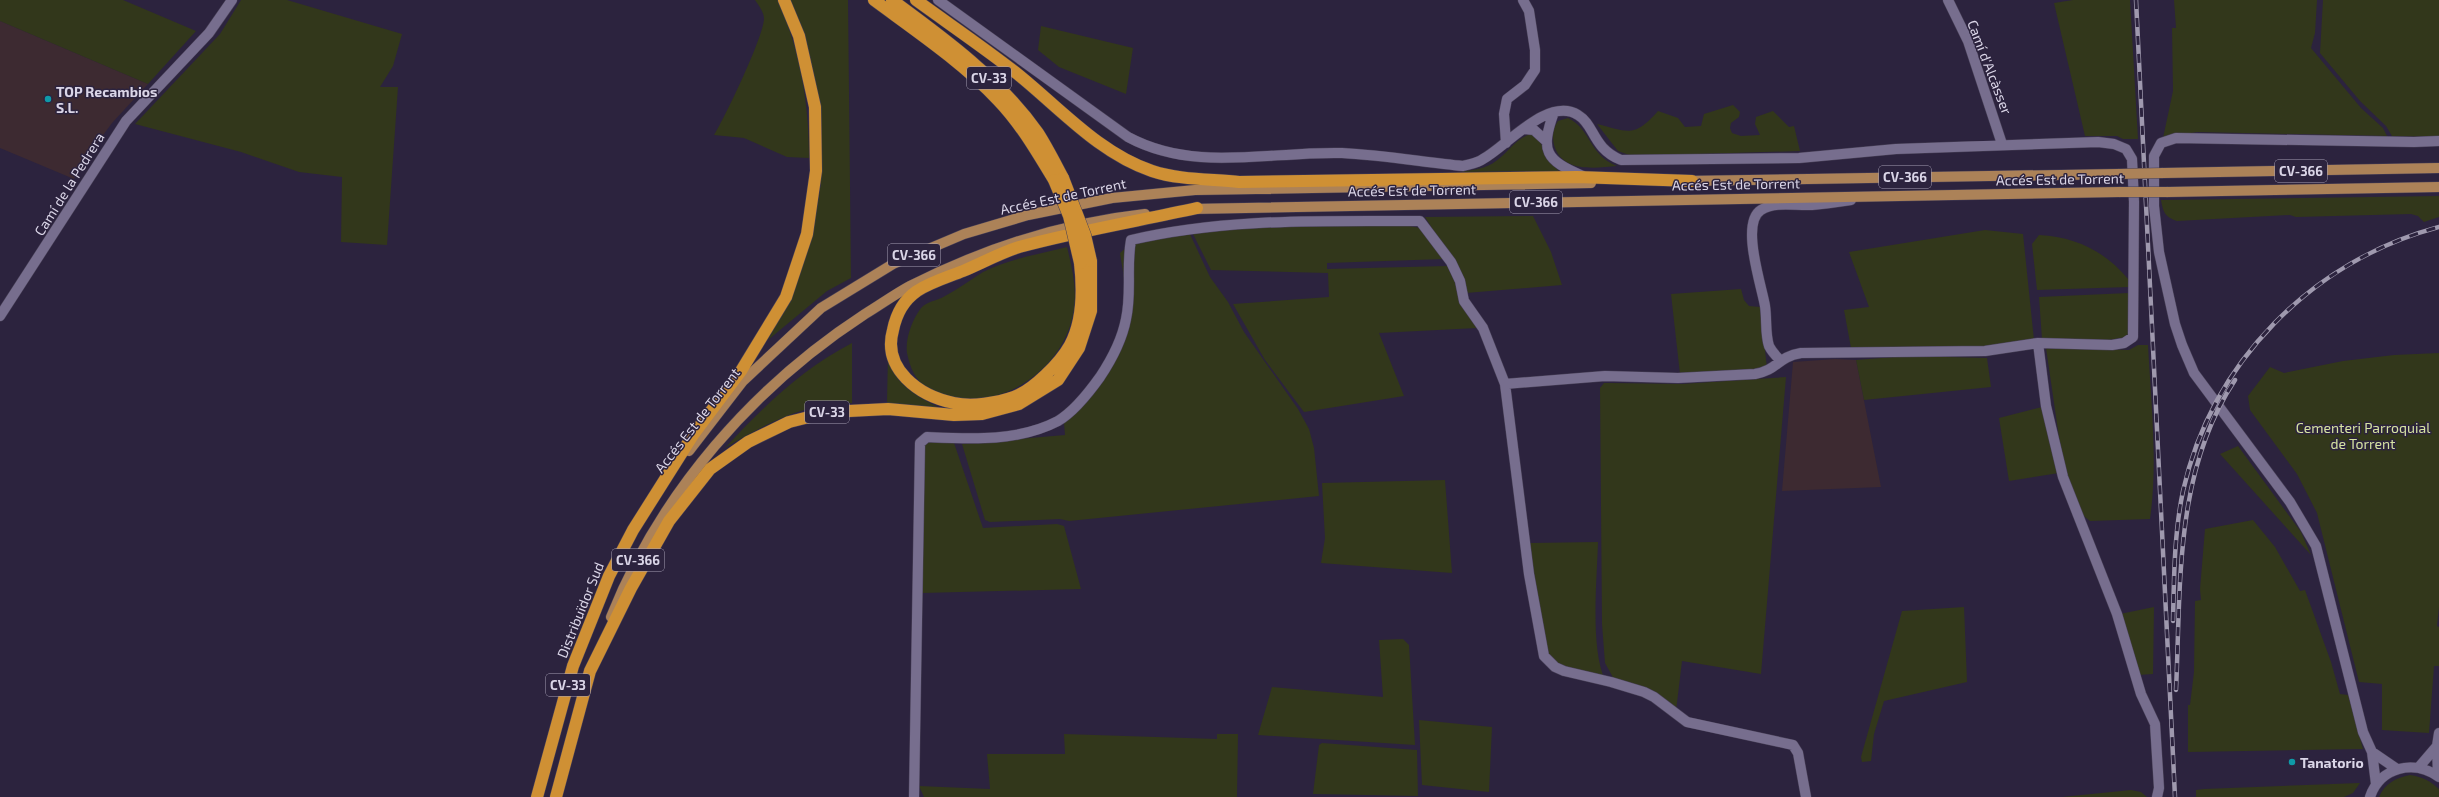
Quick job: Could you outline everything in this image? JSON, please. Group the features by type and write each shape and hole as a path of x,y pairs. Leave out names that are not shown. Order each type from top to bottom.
{"highway":[{"name":"CV-33","path":"633,530 693,435 741,371 786,297 807,234 816,171 815,107 799,36 784,0"},
{"path":"874,0 946,53 998,100 1030,139 1058,179"},
{"name":"CV-33","path":"556,797 590,671 631,588 669,521 710,469 748,442 789,422 829,412 888,409 954,415 982,414 1019,404 1058,380 1079,348 1091,311 1085,262 1085,235 1038,133 1002,90 950,43 892,0"},
{"path":"916,0 1015,72 1086,132 1118,155 1152,171 1191,178 1239,182 1585,177 1692,181"},
{"path":"1085,262 1080,314 1070,345 1053,370 1015,397 982,404 954,404 919,389 901,373 894,360 891,346 891,334 896,316 916,291 1018,248 1197,208"},
{"name":"Distribuïdor Sud","path":"537,797 573,666 608,576 633,530"}],"main road":[{"name":"Accés Est de Torrent","path":"633,530 696,441 743,381 821,308 893,264 964,234 1028,215 1112,198 1195,190 2439,168"},
{"name":"Accés Est de Torrent","path":"590,671 624,585 663,516 704,458 762,394 831,336 908,287 969,258 1033,236 1115,217 1197,208 2439,187"}],"street":[{"name":"Camí de la Pedrera","path":"0,316 126,121 208,34 232,0"},
{"path":"938,0 1112,127 1144,146 1166,153 1196,158 1343,153 1463,166 1482,160 1523,129 1549,113 1565,111 1578,115 1601,147 1610,156 1621,160 1799,158 1896,149 2002,144 2114,144 2126,149 2132,158 2134,202 2133,337 2124,343 2112,345 2038,343 1985,351 1801,353 1788,355 1766,372 1755,374 1678,378 1605,376 1505,384"},
{"path":"1506,143 1504,114 1507,99 1525,85 1535,70 1535,50 1529,11 1523,0"},
{"name":"Camí d'Alcàsser","path":"1948,0 1968,41 2002,144"},
{"path":"1554,112 1546,140 1549,153 1564,168 1585,177"},
{"path":"1523,129 1534,130 1546,140"},
{"path":"2376,784 2372,752 2362,732 2316,546 2290,502 2260,459 2194,373 2175,324 2160,252 2154,206 2154,156 2161,143 2176,138 2414,142 2439,141"},
{"path":"1780,360 1769,345 1765,305 1760,291 1756,266 1752,223 1760,211 1778,205 1835,203 1874,196"},
{"path":"914,797 920,443 927,437 996,438 1018,434 1059,420 1089,393 1113,357 1126,320 1131,287 1128,259 1131,240 1165,232 1264,221 1420,221 1451,262 1460,281 1464,302 1483,328 1505,384 1529,574 1544,656 1555,667 1564,671 1629,686 1649,694 1687,722 1794,744 1798,753 1806,797"},
{"path":"2038,343 2046,406 2063,477 2117,614 2141,694 2155,724 2159,788 2157,797"},
{"path":"2370,797 2376,784 2388,773 2397,769 2420,767 2439,776 2437,746 2439,733"},
{"path":"2420,767 2437,746"},
{"path":"2372,752 2397,769"}],"shaded area":[{"name":"TOP Recambios S.L.","path":"0,21 148,84 112,123 86,158 74,179 0,148"},
{"path":"1835,359 1856,360 1881,487 1782,491 1793,362"}],"green space":[{"path":"0,0 123,0 196,31 148,84 0,21"},
{"path":"241,0 287,0 402,34 393,66 380,87 398,87 387,245 341,242 342,177 299,172 241,152 135,124 220,34"},
{"path":"755,0 778,0 786,19 802,77 809,137 809,158 787,157 744,138 714,135 743,77 762,29 764,16"},
{"path":"790,0 848,0 851,278 827,291 768,340 789,295 805,248 813,222 821,177 822,132 820,109 812,64 806,42"},
{"path":"2073,0 2130,0 2138,139 2123,139 2117,136 2085,136 2054,3"},
{"path":"2174,0 2317,0 2315,33 2311,48 2361,108 2383,128 2387,136 2197,132 2163,138 2173,91 2172,28 2176,28"},
{"path":"2323,0 2439,0 2439,137 2392,136 2386,126 2360,101 2320,53"},
{"path":"1041,26 1133,48 1126,94 1059,67 1038,50"},
{"path":"1733,105 1740,112 1739,117 1731,123 1730,128 1732,133 1741,136 1760,135 1755,124 1756,117 1773,111 1789,127 1794,126 1800,151 1632,156 1618,151 1597,124 1624,131 1630,131 1643,126 1658,111 1678,118 1685,127 1701,126 1704,114"},
{"path":"1568,118 1576,123 1601,155 1617,166 1599,168 1580,167 1564,160 1558,154 1554,145 1553,135 1558,121"},
{"path":"1531,134 1536,137 1543,146 1551,162 1559,171 1460,172 1479,169 1492,164 1516,142"},
{"path":"2439,196 2439,217 2424,222 2418,216 2411,214 2296,217 2290,215 2177,221 2165,214 2161,200"},
{"path":"1533,216 1551,252 1562,285 1466,293 1446,250 1425,217"},
{"path":"1398,224 1420,228 1444,259 1327,263 1327,269 1447,266 1477,328 1379,333 1404,396 1304,412 1265,360 1233,304 1329,297 1328,273 1211,270 1192,232 1276,225"},
{"path":"1985,230 2023,234 2034,340 2006,346 1851,348 1844,310 1869,307 1849,252"},
{"path":"1189,232 1210,277 1228,302 1244,332 1298,409 1309,429 1314,448 1319,496 1069,521 1060,519 990,522 985,520 962,444 1065,435 1063,411 1097,375 1113,347 1119,331 1125,299 1120,253 1130,244"},
{"path":"2039,235 2053,236 2077,242 2089,247 2110,261 2120,270 2129,280 2129,287 2037,290 2032,244"},
{"path":"1067,247 1074,285 1074,309 1068,332 1056,353 1040,371 1020,385 999,395 975,399 951,397 928,388 916,378 907,353 907,342 912,324 923,306 945,296 993,267 1013,260"},
{"path":"1741,289 1744,300 1749,306 1760,307 1767,368 1680,374 1671,294"},
{"path":"2129,293 2128,334 2126,337 2092,343 2042,339 2039,297"},
{"path":"852,343 852,403 818,406 786,416 770,423 725,448 784,390 816,365"},
{"path":"2138,345 2148,345 2154,455 2150,519 2090,521 2080,513 2068,481 2059,437 2046,348 2129,350"},
{"name":"Cementeri Parroquial de Torrent","path":"2439,353 2439,607 2437,626 2439,627 2439,666 2434,666 2429,733 2382,730 2382,684 2359,682 2317,513 2297,474 2250,410 2248,396 2270,367 2284,373 2343,361 2394,355"},
{"path":"888,354 894,373 900,381 922,399 940,408 887,403"},
{"path":"1907,356 1987,358 1991,387 1864,400 1856,360"},
{"path":"1786,377 1761,674 1682,661 1676,711 1615,681 1605,663 1602,624 1600,388 1604,383 1682,384"},
{"path":"2042,407 2059,473 2009,481 1999,418"},
{"path":"921,435 953,440 983,528 1057,524 1064,526 1081,589 922,593"},
{"path":"2238,446 2301,532 2311,555 2220,454"},
{"path":"1445,480 1452,573 1321,563 1325,538 1322,483"},
{"path":"2253,520 2275,547 2300,591 2305,590 2331,662 2340,694 2348,695 2363,749 2188,752 2188,705 2190,705 2194,672 2195,601 2201,600 2200,589 2205,529"},
{"path":"1598,542 1596,632 1600,666 1605,680 1556,663 1544,648 1530,543"},
{"path":"1964,607 1967,682 1884,701 1874,734 1871,761 1862,762 1861,757 1902,611"},
{"path":"2154,607 2153,674 2138,675 2120,614"},
{"path":"1403,639 1409,645 1415,745 1258,735 1272,687 1383,697 1379,640"},
{"path":"1419,720 1492,727 1489,792 1422,785"},
{"path":"1064,734 1217,739 1217,734 1238,734 1237,797 924,797 919,786 990,789 987,754 1065,754"},
{"path":"1322,743 1417,750 1418,796 1313,794 1319,745"},
{"path":"2410,775 2423,778 2439,789 2439,797 2379,797 2384,788 2392,782"},
{"path":"2360,783 2353,793 2344,797 2196,797 2196,790 2204,789"},
{"path":"2131,790 2141,792 2147,797 2062,797"}],"railway":[{"path":"2136,0 2175,797"},
{"path":"2173,621 2176,540 2183,491 2197,444 2217,400 2243,360 2274,323 2310,291 2350,264 2393,243 2439,227"},
{"path":"2176,690 2184,530 2191,491 2201,452 2215,415 2235,380"}],"place":[{"name":"TOP Recambios S.L.","path":"48,99"},
{"name":"Tanatorio","path":"2292,762"}]}
